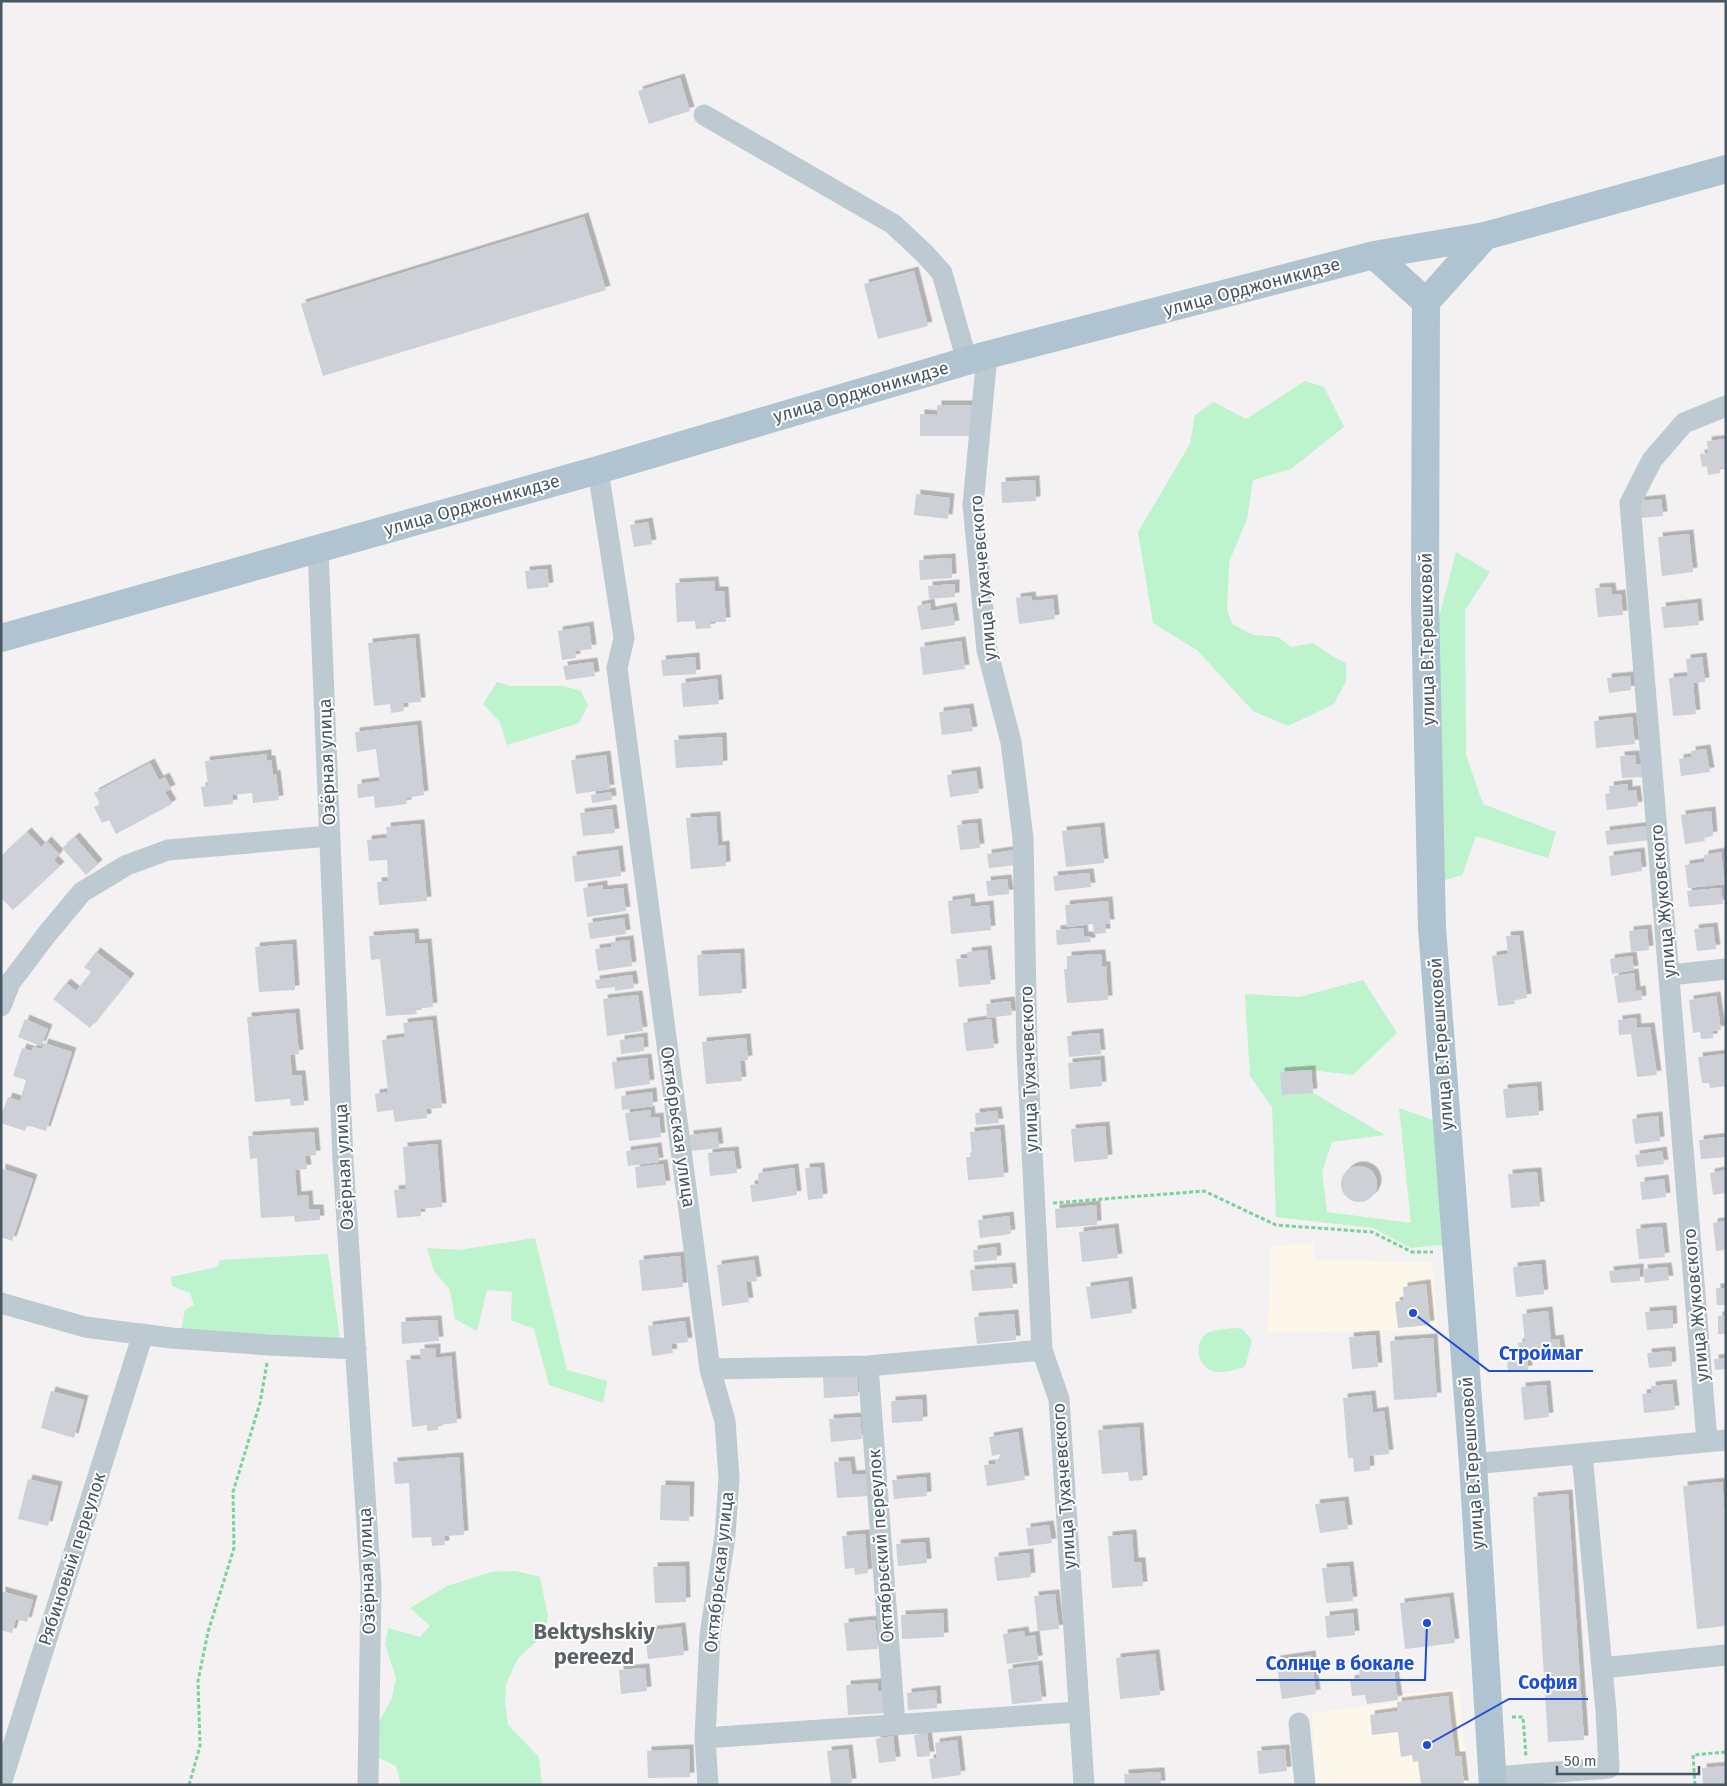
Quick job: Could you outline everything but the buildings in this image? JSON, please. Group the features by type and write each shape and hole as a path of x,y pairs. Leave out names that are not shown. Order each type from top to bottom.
{"main road":[{"name":"улица Орджоникидзе","path":"1,638 598,470 977,358 1374,255 1485,236 1726,169"},
{"path":"1374,255 1426,302 1485,236"},
{"name":"улица В.Терешковой","path":"1426,302 1425,602 1432,928 1473,1464 1493,1781"}],"street":[{"path":"704,115 893,224 942,273 977,358"},
{"name":"улица Тухачевского","path":"977,358 973,505 986,650 1011,742 1023,838 1027,1051 1042,1350 1059,1399 1084,1785"},
{"name":"улица Жуковского","path":"1716,1441 1670,975 1630,503 1652,460 1684,423 1726,406"},
{"name":"Октябрьская улица","path":"598,470 624,638 617,668 710,1369 724,1421 729,1478 725,1536 710,1635 705,1738 708,1785"},
{"name":"Озёрная улица","path":"318,549 343,1160 370,1586 368,1785"},
{"path":"1,1006 10,983 82,892 128,866 168,850 330,836"},
{"path":"1670,975 1726,970"},
{"path":"1,1303 85,1327 269,1345 356,1349"},
{"name":"Рябиновый переулок","path":"1,1784 143,1334"},
{"path":"710,1369 868,1366 1042,1350"},
{"name":"Октябрьский переулок","path":"868,1366 895,1725"},
{"path":"1473,1464 1716,1441"},
{"path":"1493,1781 1609,1777 1602,1668 1582,1454"},
{"path":"1602,1668 1726,1655"},
{"path":"705,1738 1078,1712"},
{"path":"1299,1723 1305,1785"}],"path":[{"path":"1035,1204 1204,1191 1276,1225 1372,1232 1412,1252 1457,1252"},
{"path":"189,1785 200,1746 198,1681 208,1632 234,1548 233,1492 260,1403 269,1345"},
{"path":"1695,1785 1693,1755 1726,1752"}],"shaded area":[{"path":"1314,1243 1314,1260 1432,1262 1438,1330 1268,1333 1271,1246"},
{"path":"1459,1689 1468,1785 1316,1785 1312,1713 1394,1703 1399,1700 1399,1694"}],"green space":[{"path":"1305,381 1324,387 1344,427 1291,469 1253,480 1247,519 1229,562 1227,610 1232,624 1253,635 1278,637 1291,647 1313,643 1346,663 1346,681 1334,704 1288,726 1253,711 1197,650 1153,623 1138,532 1190,444 1195,415 1214,402 1246,419"},
{"path":"1456,552 1490,572 1465,610 1466,755 1483,804 1556,832 1548,858 1476,836 1462,875 1441,881 1437,625"},
{"path":"497,682 510,686 564,686 581,691 588,705 579,723 507,745 500,722 483,704"},
{"path":"1363,980 1397,1033 1353,1075 1311,1070 1281,1072 1282,1095 1313,1093 1385,1135 1332,1142 1322,1172 1327,1212 1411,1223 1399,1108 1444,1124 1451,1244 1411,1248 1373,1228 1276,1217 1272,1107 1250,1076 1245,994 1299,997"},
{"path":"535,1238 567,1370 607,1381 603,1403 549,1385 534,1329 511,1320 512,1292 487,1290 477,1331 455,1319 450,1290 434,1271 427,1248 459,1250"},
{"path":"328,1254 340,1339 181,1332 185,1310 194,1305 190,1293 172,1286 171,1277 217,1267 220,1260"},
{"path":"1242,1329 1252,1340 1245,1367 1217,1372 1205,1367 1199,1356 1202,1338 1207,1333 1213,1331"},
{"path":"516,1571 540,1577 548,1616 545,1634 518,1658 506,1684 505,1702 508,1725 539,1757 542,1785 401,1785 396,1766 379,1758 378,1724 392,1698 396,1678 385,1644 388,1628 420,1637 430,1626 410,1608 447,1586 491,1572"}],"place":[{"name":"Строймаг","path":"1413,1313"},
{"name":"Солнце в бокале","path":"1427,1623"},
{"name":"София","path":"1427,1745"}],"district":[{"name":"Bektyshskiy pereezd","path":"594,1644"}]}
